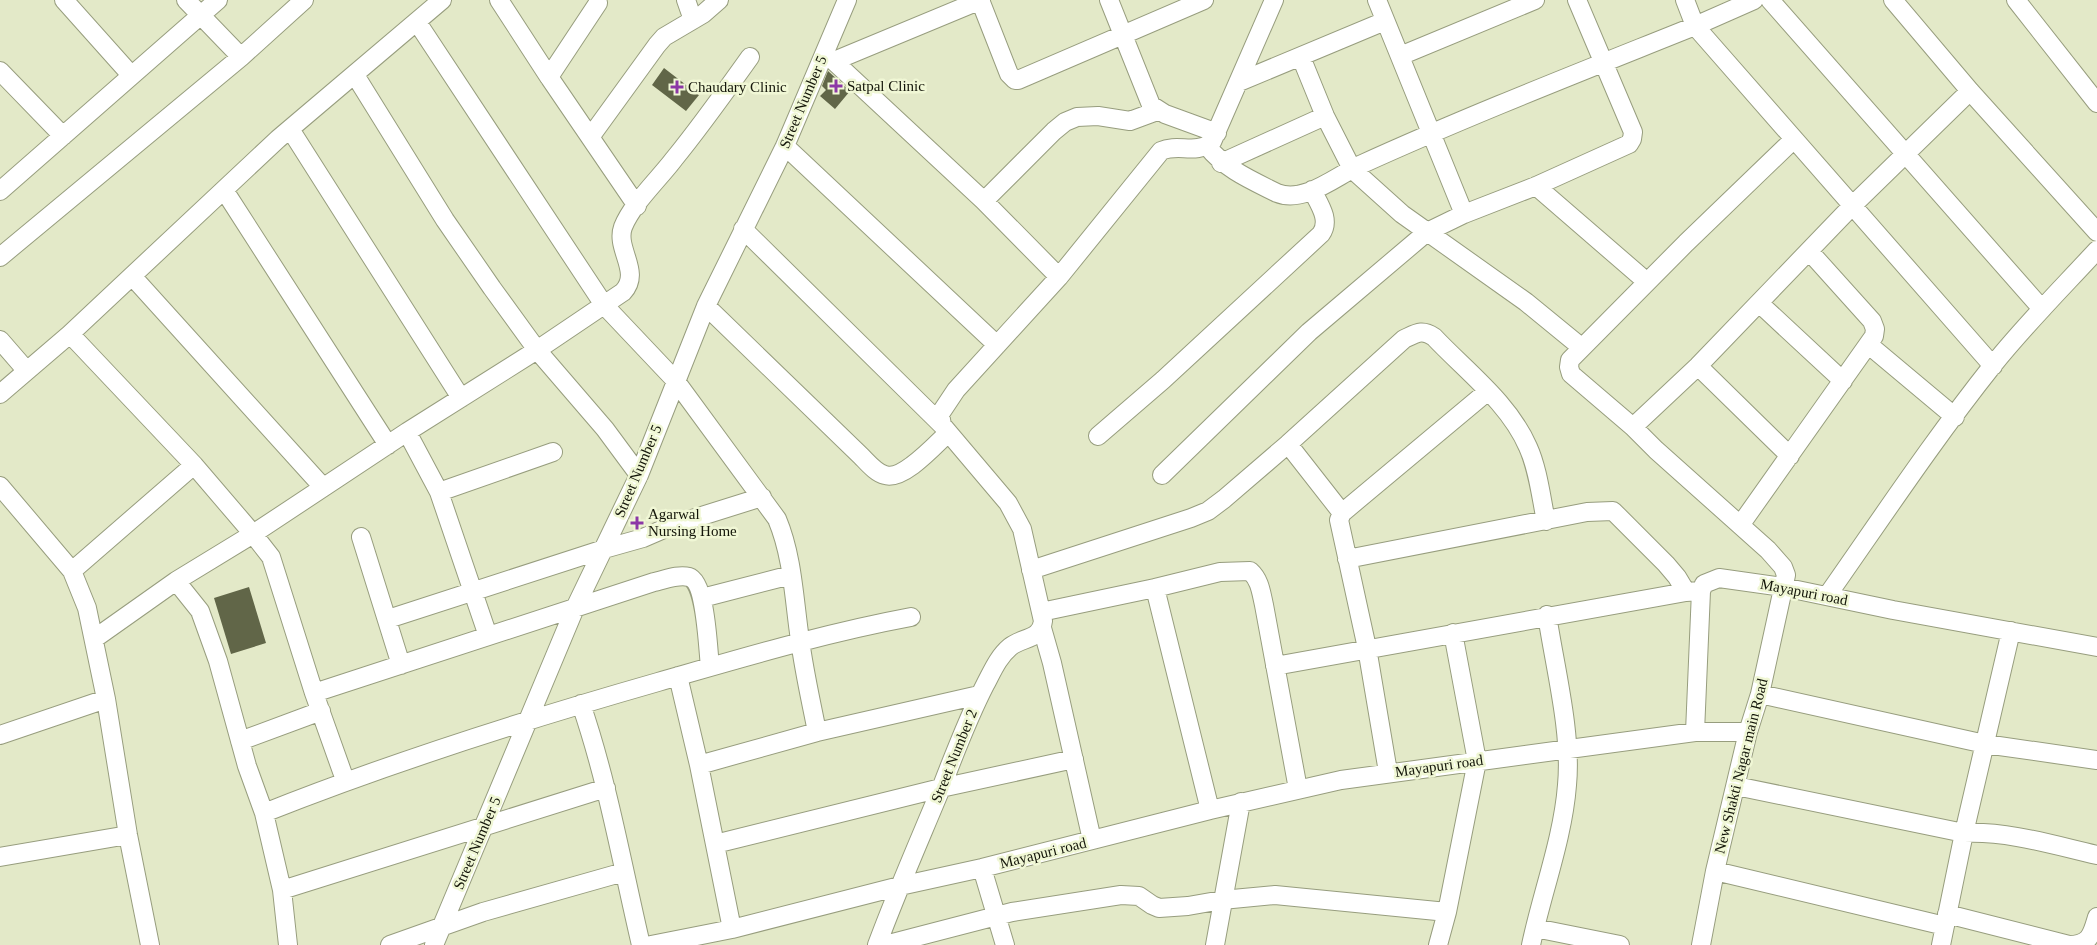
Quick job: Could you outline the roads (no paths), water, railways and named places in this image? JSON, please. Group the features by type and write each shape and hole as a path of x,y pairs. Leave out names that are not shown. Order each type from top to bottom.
{"street":[{"path":"64,0 131,75"},
{"path":"186,0 241,57"},
{"path":"0,191 218,0"},
{"path":"0,257 241,57 304,0"},
{"path":"0,394 70,334 290,129 442,0"},
{"path":"686,0 693,20"},
{"path":"591,136 664,37 693,20 719,0"},
{"path":"1059,277 984,201 829,57 981,0 1009,74 1015,80 1023,80 1204,0"},
{"path":"1109,0 1151,105 1157,111 1212,140 1221,163 1284,196 1297,196 1312,190 1352,169 1431,133 1695,26 1754,0"},
{"path":"945,429 940,420 943,408 997,344 1059,277 1161,151 1169,148 1195,150 1212,140 1274,0"},
{"path":"1377,0 1464,214"},
{"path":"1400,56 1534,0"},
{"path":"1162,475 1309,332 1427,232 1464,214 1536,186 1622,148 1632,139 1633,132 1624,109 1577,0"},
{"path":"1685,0 1695,26 1993,366"},
{"path":"1770,0 2042,308"},
{"path":"1893,0 1970,91 2097,232"},
{"path":"2016,0 2097,103"},
{"path":"502,1 549,76 637,206"},
{"path":"549,76 598,3"},
{"name":"Street Number 5","path":"434,945 575,608 639,475 706,306 829,57 844,3"},
{"path":"1239,82 1385,21"},
{"path":"417,22 604,305 676,380 777,519 783,534 791,575 800,643 817,732"},
{"path":"94,639 176,581 254,534 322,486 537,350 604,305 629,285 631,276 622,233 628,219 707,119 750,57"},
{"path":"1302,57 1325,116 1352,169 1402,214 1526,302 1581,347"},
{"path":"0,71 63,136"},
{"path":"355,75 446,220 537,350 604,429 639,475"},
{"path":"1633,427 1698,366 1852,206 1908,154 1970,91"},
{"path":"984,201 1065,122 1088,115 1130,121 1157,111"},
{"path":"1221,163 1325,116"},
{"path":"290,129 461,398"},
{"path":"1784,587 1786,575 1783,567 1741,524 1571,374 1568,367 1570,360 1581,347 1794,139"},
{"path":"785,146 997,344"},
{"path":"1536,186 1647,282"},
{"path":"224,190 388,445"},
{"path":"1098,436 1163,380 1321,234 1325,228 1325,220 1323,211 1312,190"},
{"path":"743,229 945,429 1008,503 1022,529 1092,840"},
{"path":"1827,596 1916,468 1993,366 2042,308 2097,250"},
{"path":"1741,524 1874,336 1875,329 1872,321 1809,251"},
{"path":"132,276 322,486"},
{"path":"1759,303 1844,381"},
{"path":"706,306 861,456 885,476 893,476 909,468 945,429"},
{"path":"1033,578 1208,511 1288,444 1404,339 1416,333 1426,332 1434,337 1488,391 1518,428 1529,448 1546,521"},
{"path":"70,334 194,465 254,534 271,557 314,693 345,780"},
{"path":"0,340 26,370"},
{"path":"1869,345 1955,417"},
{"path":"1698,366 1790,456"},
{"path":"1388,772 1367,648 1339,520 1342,513 1488,391"},
{"path":"407,432 439,492 488,636"},
{"path":"1288,444 1342,513"},
{"path":"439,492 553,452"},
{"path":"72,571 194,465"},
{"path":"0,486 72,571 87,608 106,699 128,835 150,945"},
{"path":"388,619 643,538 673,525 762,497"},
{"path":"1347,559 1588,512 1613,511 1693,591 1695,732"},
{"path":"361,537 401,665"},
{"path":"1042,620 1220,572 1250,571 1256,577 1259,584 1298,790"},
{"path":"702,598 791,575"},
{"path":"314,693 654,582 676,577 693,579 702,598 710,666"},
{"name":"Mayapuri road","path":"1693,591 1719,578 1784,587 2097,647"},
{"path":"176,581 193,602 205,622 218,661 240,741 264,813 282,890 288,945"},
{"name":"New Shakti Nagar main Road","path":"1701,945 1715,871 1748,732 1760,694 1784,587"},
{"path":"1155,588 1210,810"},
{"path":"1275,666 1547,615 1693,591"},
{"path":"1547,615 1568,748 1568,786 1562,819 1533,937 1620,945"},
{"path":"264,813 345,780 581,704 710,666 873,624 911,617"},
{"name":"Street Number 2","path":"877,945 979,695 1000,657 1014,645 1036,636 1042,620"},
{"path":"1941,945 1964,833 2011,631"},
{"path":"1438,945 1447,912 1476,760 1454,633"},
{"path":"678,676 699,765 732,929"},
{"path":"1760,694 1985,744 2097,760"},
{"path":"699,765 817,732 979,695"},
{"path":"0,735 106,699"},
{"path":"581,704 606,788 641,945"},
{"path":"240,741 321,711"},
{"name":"Mayapuri road","path":"651,945 732,929 1241,802 1340,780 1476,760 1695,732 1748,732"},
{"path":"715,844 941,788 1074,759"},
{"path":"1736,786 1964,833 1987,832 2004,834 2097,855"},
{"path":"282,890 484,828 606,788"},
{"path":"1215,945 1241,802"},
{"path":"0,857 128,835"},
{"path":"982,868 1005,945"},
{"path":"1715,871 2069,945 2088,940 2092,934 2097,917"},
{"path":"390,945 538,895 624,872"},
{"path":"884,945 996,916 1120,895 1139,896 1160,908 1275,895 1447,912"}],"place":[{"name":"Satpal Clinic","path":"836,86"},
{"name":"Chaudary Clinic","path":"677,87"},
{"name":"Agarwal Nursing Home","path":"637,523"}]}
